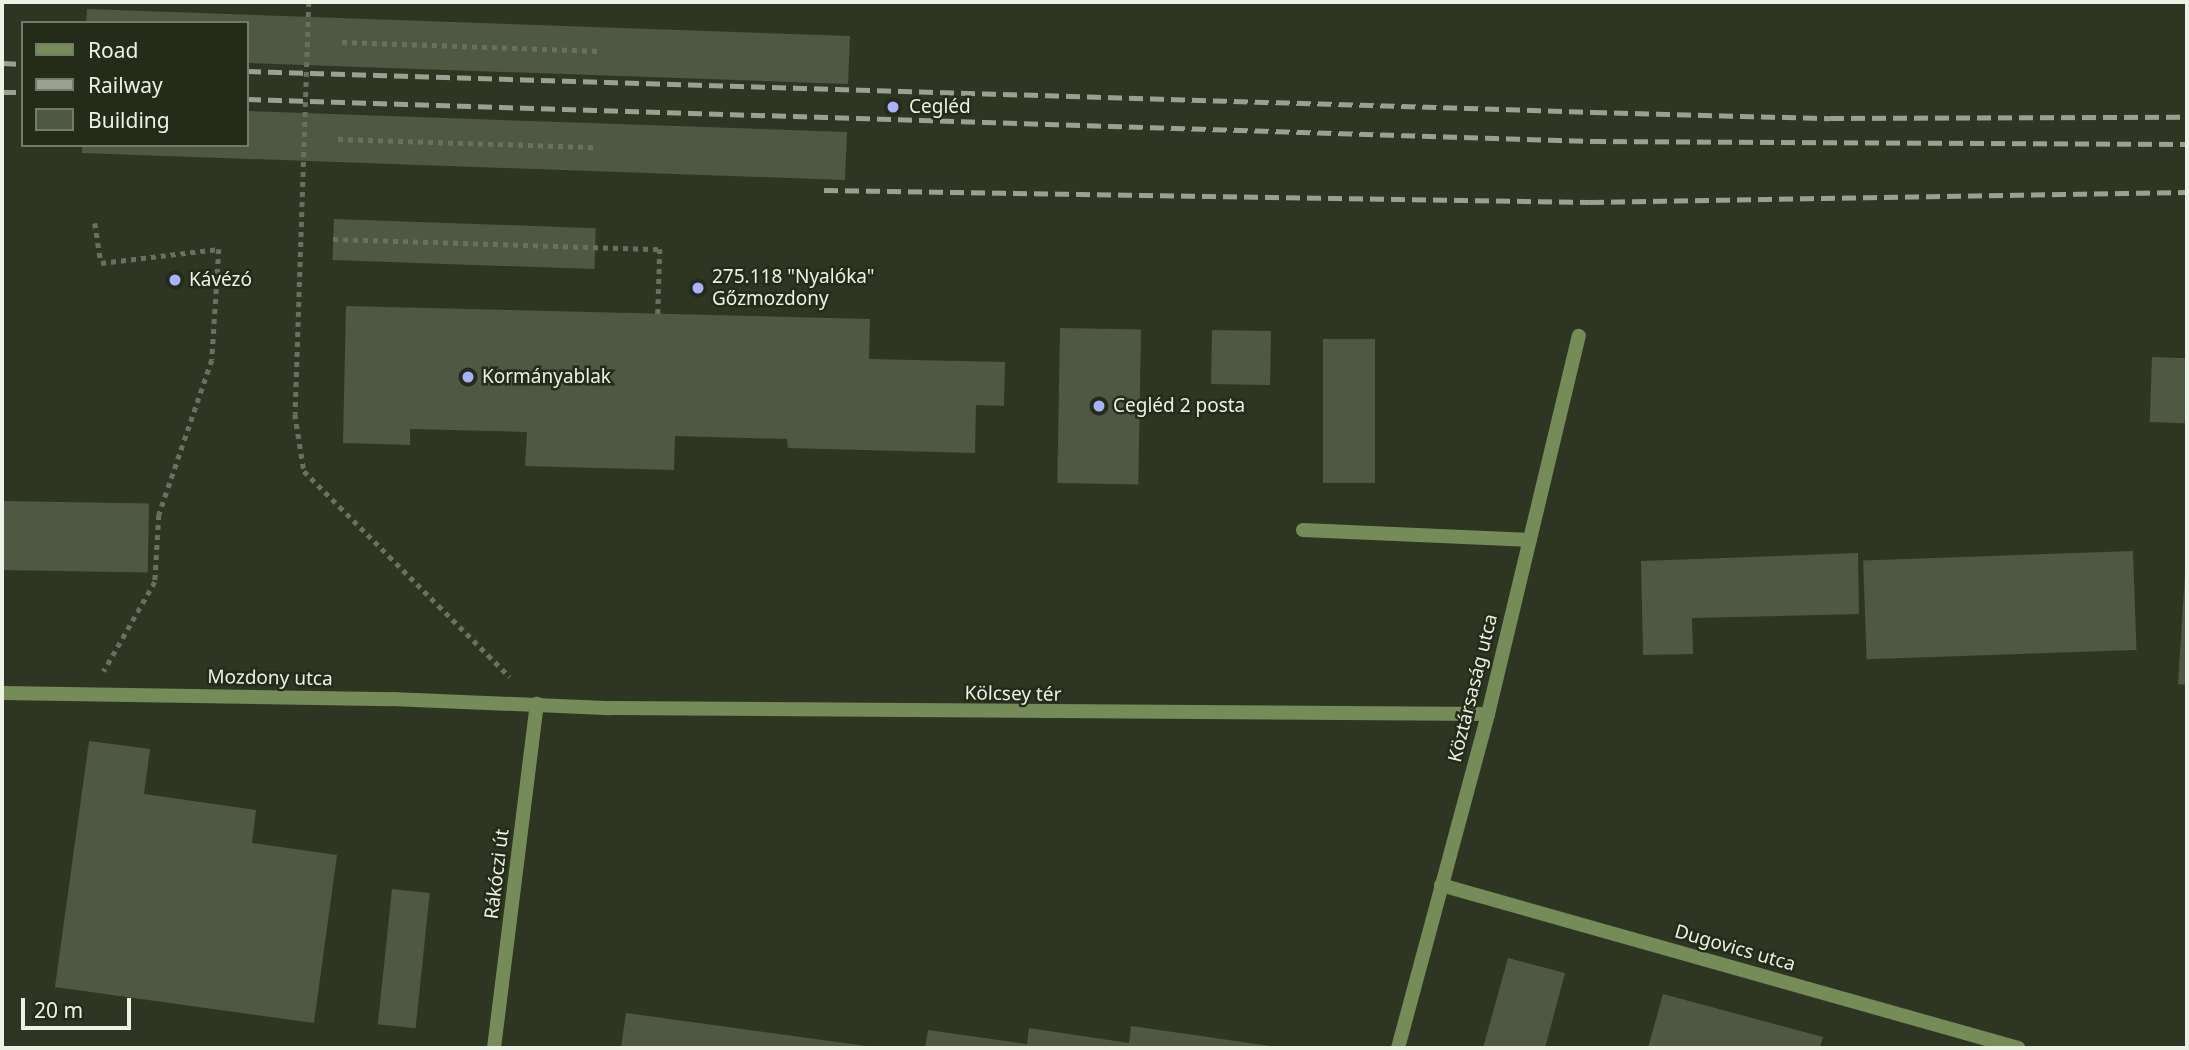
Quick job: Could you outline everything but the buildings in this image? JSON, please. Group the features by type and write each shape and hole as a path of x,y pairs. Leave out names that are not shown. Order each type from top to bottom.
{"street":[{"name":"Köztársaság utca","path":"1398,1048 1488,714 1579,336"},
{"path":"1303,530 1530,540"},
{"name":"Mozdony utca","path":"2,693 537,704"},
{"name":"Kölcsey tér","path":"537,704 1028,714 1488,714"},
{"name":"Rákóczi út","path":"494,1048 537,704"},
{"name":"Dugovics utca","path":"1441,886 2018,1048"}],"path":[{"path":"309,2 295,414 304,471 537,704"},
{"path":"342,42 601,51"},
{"path":"338,139 597,147"},
{"path":"90,695 155,582 159,515 212,360 219,249 101,263 95,223"},
{"path":"333,239 660,249 658,314"}],"railway":[{"path":"2,63 21,64"},
{"path":"248,71 1830,118 2187,117"},
{"path":"2,92 21,92"},
{"path":"248,99 1592,141 2187,144"},
{"path":"824,190 1590,202 2187,192"}],"place":[{"name":"Cegléd","path":"893,107"},
{"name":"Kávézó","path":"175,280"},
{"name":"275.118 \"Nyalóka\" Gőzmozdony","path":"698,288"},
{"name":"Kormányablak","path":"468,377"},
{"name":"Cegléd 2 posta","path":"1099,406"}]}
